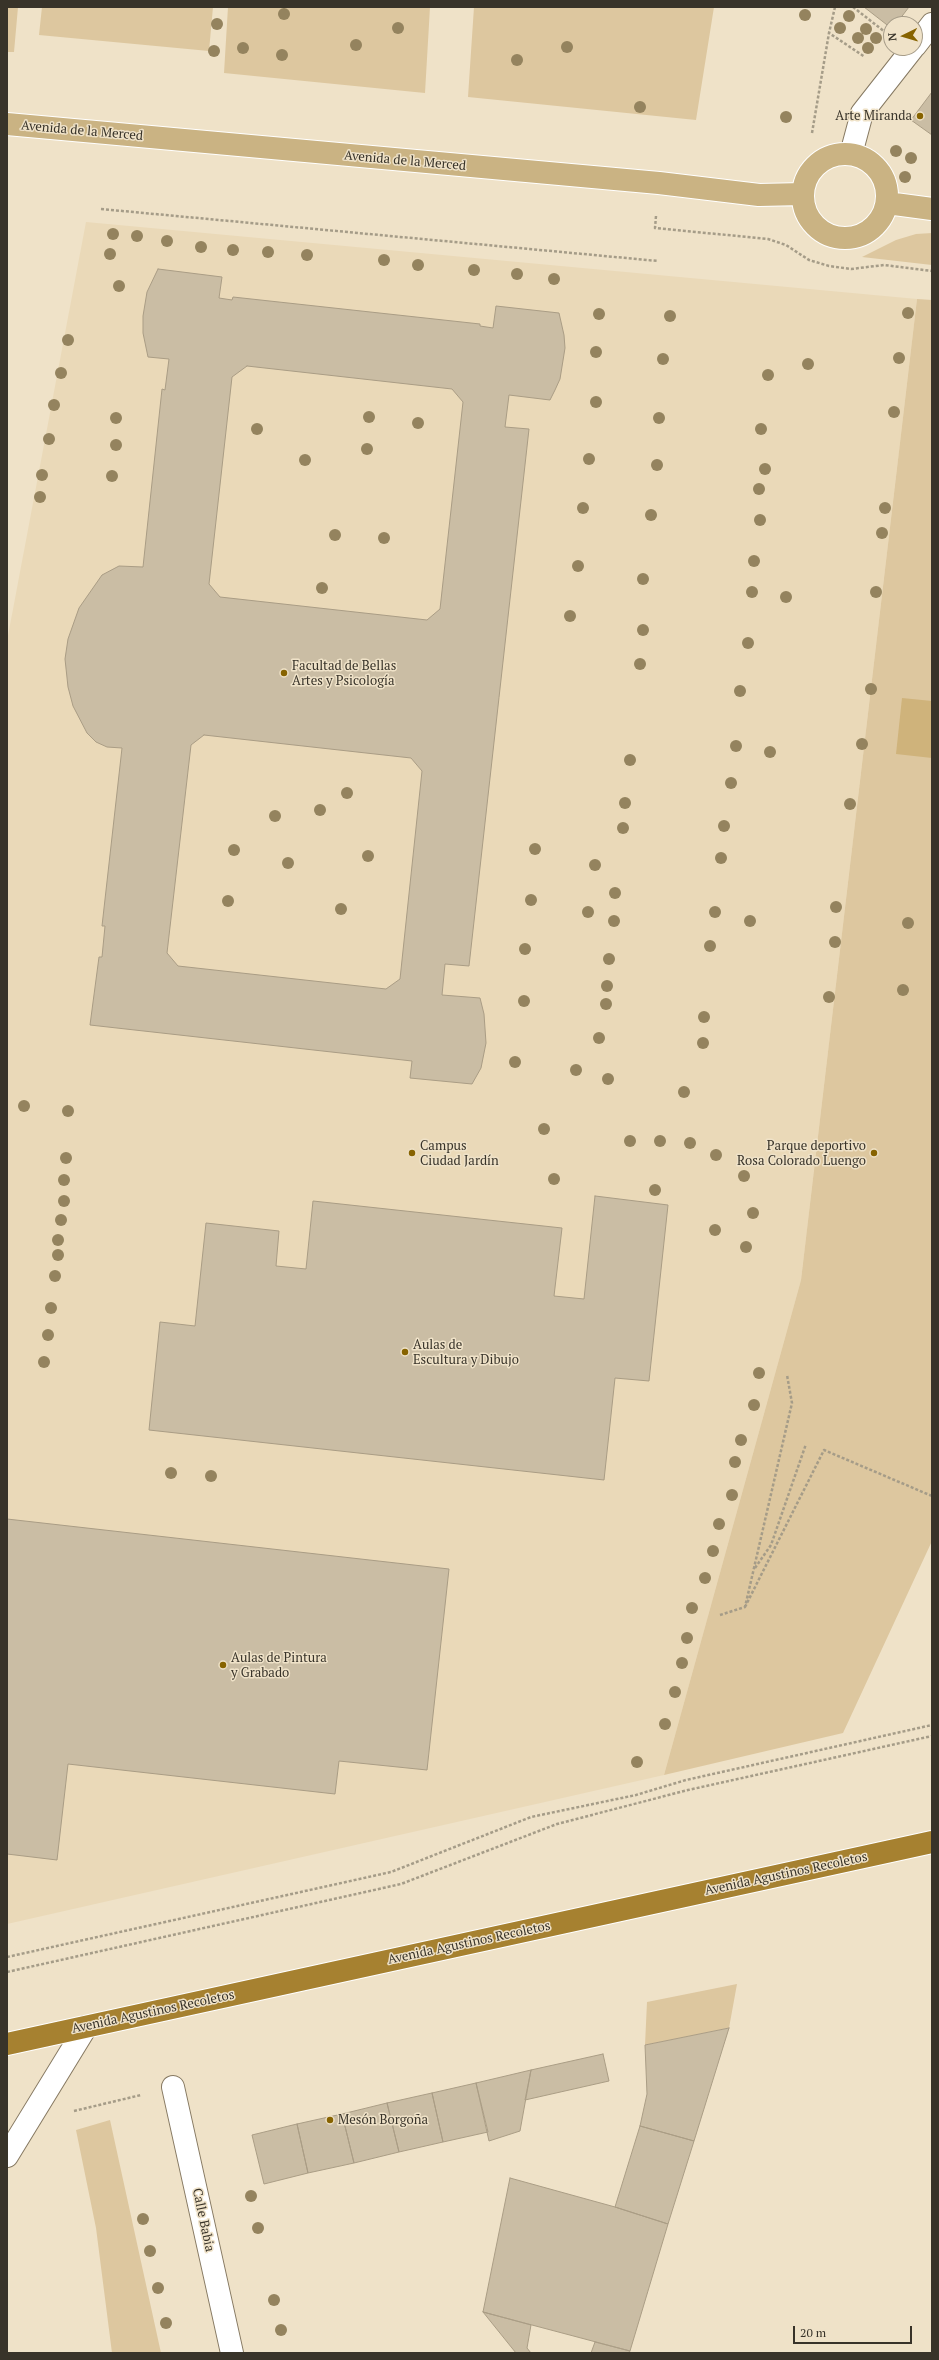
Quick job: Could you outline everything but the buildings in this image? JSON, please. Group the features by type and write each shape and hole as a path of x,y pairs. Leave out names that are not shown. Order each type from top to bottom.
{"highway":[{"name":"Avenida Agustinos Recoletos","path":"7,2044 932,1842"}],"main road":[{"name":"Avenida de la Merced","path":"7,124 648,182 759,195 803,194"},
{"path":"837,154 851,154 864,158 874,165 882,176 887,189 887,203 882,216 873,227 862,235 848,238 834,237 821,231 811,220 805,208 803,194 806,180 813,168 824,159 837,154"},
{"path":"887,203 932,209"}],"street":[{"path":"923,36 932,24"},
{"path":"851,154 862,113 907,56"},
{"path":"7,2156 86,2027"},
{"name":"Calle Babia","path":"174,2087 232,2353"}],"path":[{"path":"812,133 829,33 835,7"},
{"path":"853,7 883,29"},
{"path":"829,33 871,61"},
{"path":"101,209 658,261"},
{"path":"661,229 768,239 786,245 809,260 829,266 851,269 884,265 932,271"},
{"path":"745,1607 792,1403 788,1375"},
{"path":"754,1570 771,1545 806,1444"},
{"path":"720,1614 745,1607 824,1450 932,1496"},
{"path":"7,1957 391,1872 531,1817 636,1795 686,1780 932,1725"},
{"path":"7,1972 401,1884 557,1824 688,1790 932,1736"},
{"path":"28,2121 174,2087"}],"shaded area":[{"path":"7,7 18,7 14,52 7,52"},
{"path":"42,7 213,7 209,51 39,35"},
{"path":"228,7 430,7 425,93 224,73"},
{"path":"474,7 714,7 696,120 468,97"},
{"name":"Campus Ciudad Jardín","path":"86,222 917,299 801,1280 664,1775 7,1924 7,641"},
{"path":"932,233 932,265 862,257 896,240 916,234"},
{"name":"Parque deportivo Rosa Colorado Luengo","path":"917,299 932,300 932,1541 843,1733 664,1775 801,1280"},
{"path":"902,698 932,701 932,758 896,754"},
{"path":"737,1984 729,2028 645,2045 647,2002"},
{"path":"110,2120 161,2353 112,2353 96,2228 76,2130"}],"place":[{"name":"Arte Miranda","path":"920,116"},
{"name":"Facultad de Bellas Artes y Psicología","path":"284,673"},
{"name":"Campus Ciudad Jardín","path":"412,1153"},
{"name":"Parque deportivo Rosa Colorado Luengo","path":"874,1153"},
{"name":"Aulas de Escultura y Dibujo","path":"405,1352"},
{"name":"Aulas de Pintura y Grabado","path":"223,1665"},
{"name":"Mesón Borgoña","path":"330,2120"}]}
